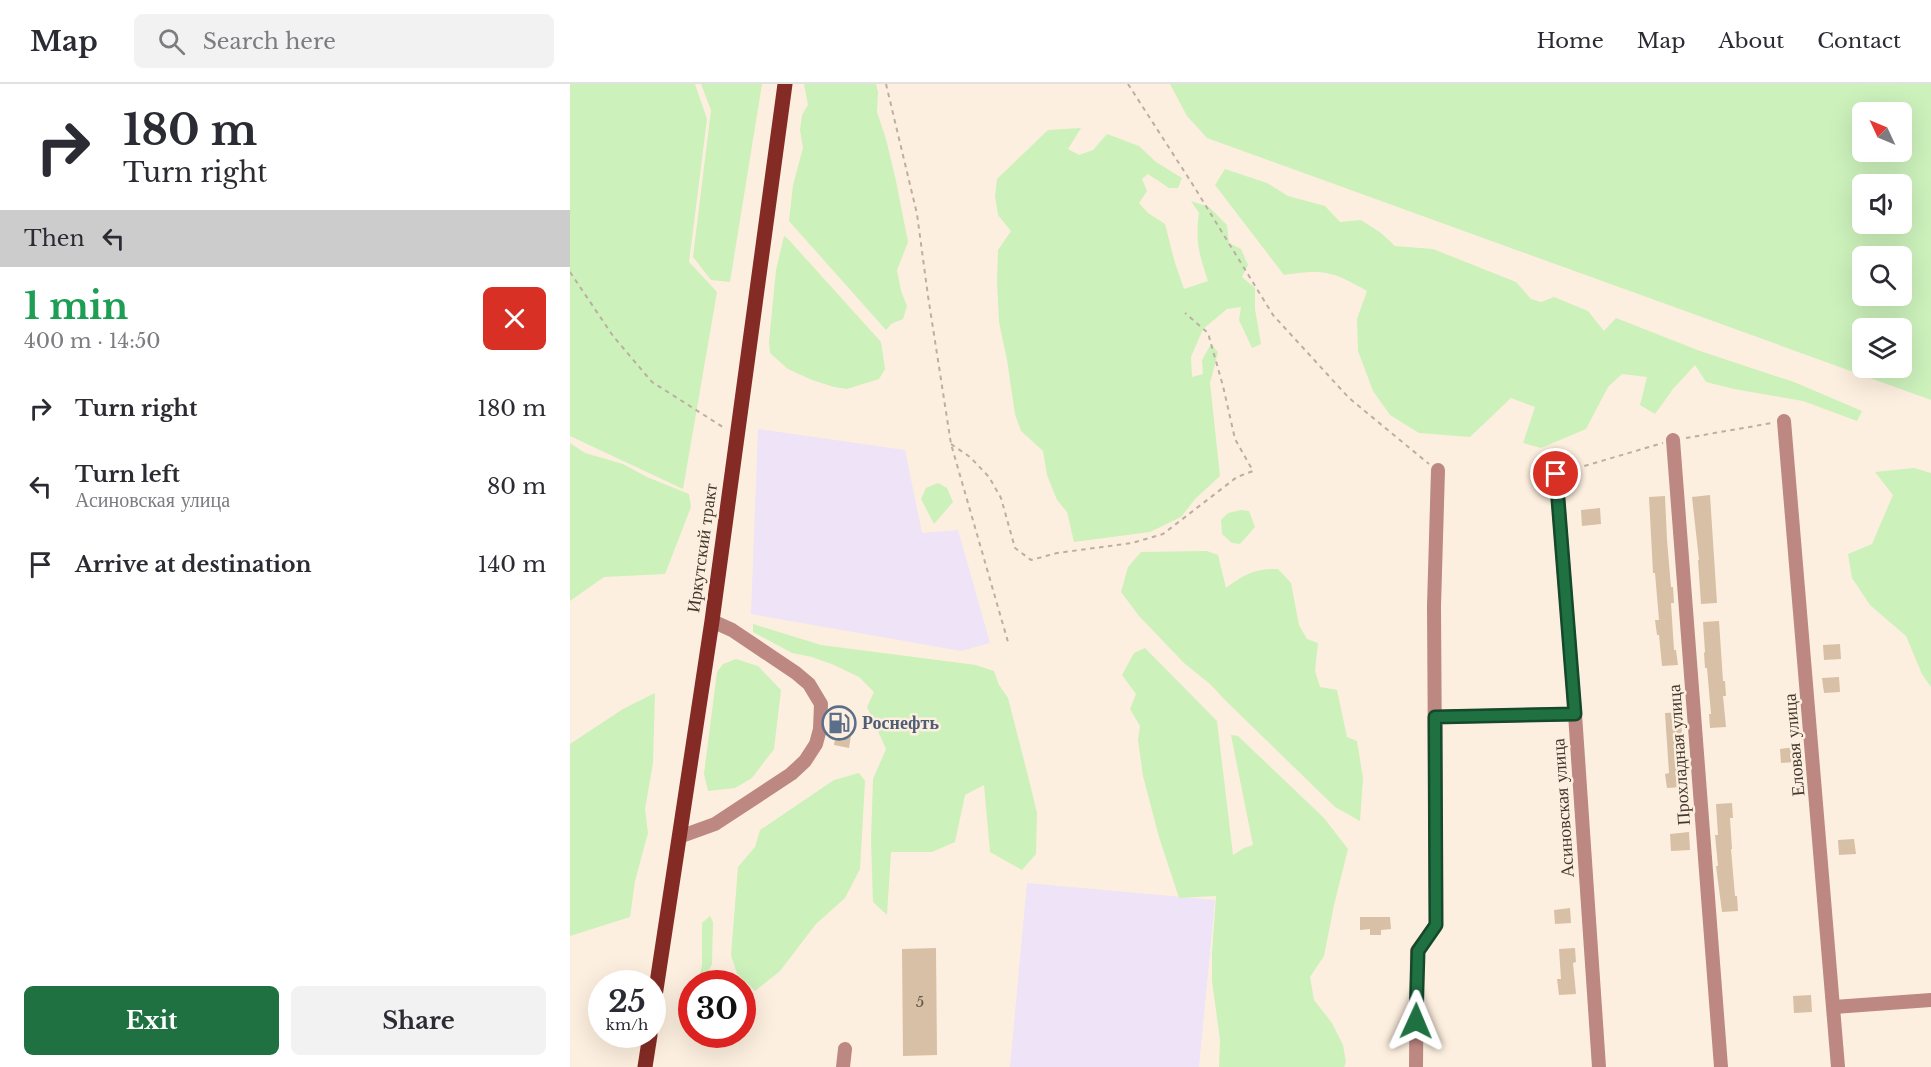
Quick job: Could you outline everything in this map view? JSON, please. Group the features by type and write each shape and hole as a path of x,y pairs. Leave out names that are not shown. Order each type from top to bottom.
{"main road":[{"name":"Иркутский тракт","path":"659,970 712,621 785,84"},
{"path":"645,1067 648,1048"}],"street":[{"name":"Еловая улица","path":"1785,421 1838,1067"},
{"name":"Прохладная улица","path":"1673,440 1721,1067"},
{"path":"1416,1067 1418,951 1436,925 1434,606 1438,470"},
{"name":"Асиновская улица","path":"1556,474 1599,1067"},
{"path":"679,837 715,825 791,774 816,744 820,729 820,704 809,684 732,630 712,621"},
{"path":"1435,717 1575,714"},
{"path":"1834,1007 1931,1000"},
{"path":"843,1067 845,1049"}],"path":[{"path":"886,84 917,214 951,444 1008,642"},
{"path":"1128,84 1273,315 1348,398 1438,470"},
{"path":"570,272 613,336 652,382 736,436"},
{"path":"951,444 970,457 989,477 1001,498 1015,548 1031,560 1057,553 1132,543 1163,534 1238,477 1253,471 1236,439 1208,333 1185,313"}],"shaded area":[{"path":"758,429 905,450 922,533 958,530 990,643 961,651 751,614"},
{"path":"1027,883 1215,900 1199,1067 1010,1067"}],"green space":[{"path":"570,84 695,84 707,119 689,262 717,292 683,489 570,436"},
{"path":"701,84 762,84 730,282 711,280 693,257 711,110"},
{"path":"804,84 876,84 877,112 886,139 908,242 897,270 907,306 903,319 891,324 886,330 789,221 793,185 803,148 800,130 802,115 808,105"},
{"path":"1170,84 1931,84 1931,400 1870,378 1912,378 1912,318 1852,318 1852,371 1207,138 1187,116"},
{"path":"1081,128 1068,149 1079,155 1093,150 1107,134 1139,146 1156,162 1182,178 1178,188 1169,188 1148,174 1142,179 1147,191 1139,203 1148,213 1165,224 1184,289 1208,281 1202,263 1197,232 1199,213 1191,201 1209,207 1227,225 1229,243 1241,249 1248,265 1242,277 1255,288 1255,309 1261,344 1252,348 1239,320 1241,307 1227,309 1203,329 1191,357 1192,377 1203,374 1202,360 1211,344 1218,352 1210,383 1220,476 1195,499 1181,517 1150,532 1074,542 1067,512 1057,500 1047,475 1043,451 1021,431 1015,414 999,322 997,282 998,250 1011,231 998,215 995,196 997,179 1048,130"},
{"path":"1225,169 1267,183 1288,196 1325,206 1340,222 1361,220 1381,233 1395,246 1433,249 1516,282 1531,299 1541,302 1554,297 1588,311 1604,331 1616,318 1700,351 1794,382 1862,411 1857,421 1803,401 1706,382 1695,365 1673,389 1655,414 1640,405 1647,377 1622,374 1608,387 1586,429 1541,448 1523,443 1535,407 1511,398 1470,437 1419,433 1390,415 1373,391 1358,351 1357,319 1367,291 1345,279 1327,273 1309,272 1284,275 1215,185"},
{"path":"784,236 881,342 885,369 879,379 847,389 834,387 788,369 770,353 776,270"},
{"path":"570,443 585,453 623,464 647,477 689,494 691,507 665,574 604,577 570,601"},
{"path":"1914,468 1931,473 1931,687 1922,674 1906,636 1870,605 1852,578 1848,554 1872,544 1893,495 1875,472"},
{"path":"938,483 947,488 953,502 934,524 921,499 926,488"},
{"path":"1249,511 1255,527 1240,544 1232,543 1222,534 1221,520 1228,513"},
{"path":"1207,551 1218,555 1226,588 1250,573 1270,569 1278,569 1291,583 1299,625 1307,639 1318,643 1315,671 1320,687 1337,690 1347,737 1357,741 1363,778 1360,821 1335,807 1210,684 1184,663 1139,616 1121,592 1128,567 1141,552"},
{"path":"753,624 821,645 976,665 994,671 999,685 1008,698 1037,813 1036,854 1022,870 990,852 984,785 965,795 955,842 932,852 891,852 887,915 873,902 871,840 873,779 886,749 867,707 874,692 859,677 812,657 792,653 753,632"},
{"path":"1145,648 1217,721 1233,855 1253,845 1231,735 1238,736 1324,818 1348,849 1324,956 1310,977 1314,1000 1332,1023 1343,1045 1346,1062 1344,1067 1219,1067 1220,1040 1212,981 1216,896 1179,898 1159,837 1143,776 1138,740 1140,726 1130,709 1136,694 1122,675 1134,653"},
{"path":"736,659 758,666 781,690 774,749 752,778 735,788 708,791 704,774 717,672 723,664"},
{"path":"655,693 653,763 645,809 648,833 635,881 630,917 570,936 570,744 623,709"},
{"path":"859,773 865,781 860,869 845,898 816,924 780,971 756,990 756,970 736,970 731,955 738,867 755,847 760,830 834,780"},
{"path":"710,916 713,922 712,964 709,970 701,970 702,923"}],"building":[{"path":"1710,495 1717,603 1701,604 1692,497"},
{"path":"1665,496 1674,603 1671,603 1674,650 1676,650 1678,665 1662,666 1655,620 1659,620 1655,573 1653,573 1649,497"},
{"path":"1600,508 1601,524 1582,526 1581,510"},
{"path":"1719,621 1726,696 1723,696 1726,727 1710,728 1709,714 1711,714 1707,668 1705,668 1703,622"},
{"path":"1840,644 1841,659 1824,660 1823,645"},
{"path":"1839,677 1840,692 1824,693 1822,678"},
{"path":"1681,712 1682,787 1667,788 1665,774 1669,773 1665,713"},
{"path":"838,720 853,723 849,748 834,745"},
{"path":"1795,747 1796,762 1781,763 1780,749"},
{"path":"1732,803 1731,849 1738,911 1722,912 1716,866 1718,866 1715,835 1718,835 1716,804"},
{"path":"1689,832 1690,850 1671,851 1670,834"},
{"path":"1854,839 1856,854 1839,855 1838,840"},
{"path":"1570,908 1571,923 1555,924 1554,910"},
{"path":"1360,917 1390,917 1391,929 1381,930 1381,935 1370,935 1370,929 1360,930"},
{"path":"936,948 937,1055 903,1056 902,949"},
{"path":"1575,948 1576,962 1573,963 1576,994 1559,995 1557,979 1561,979 1559,949"},
{"path":"1811,995 1812,1012 1794,1013 1793,996"}],"place":[{"name":"Роснефть","path":"839,723"}],"route":[{"path":"1416,1021 1418,951 1436,925 1435,717 1575,714 1556,474"}]}
